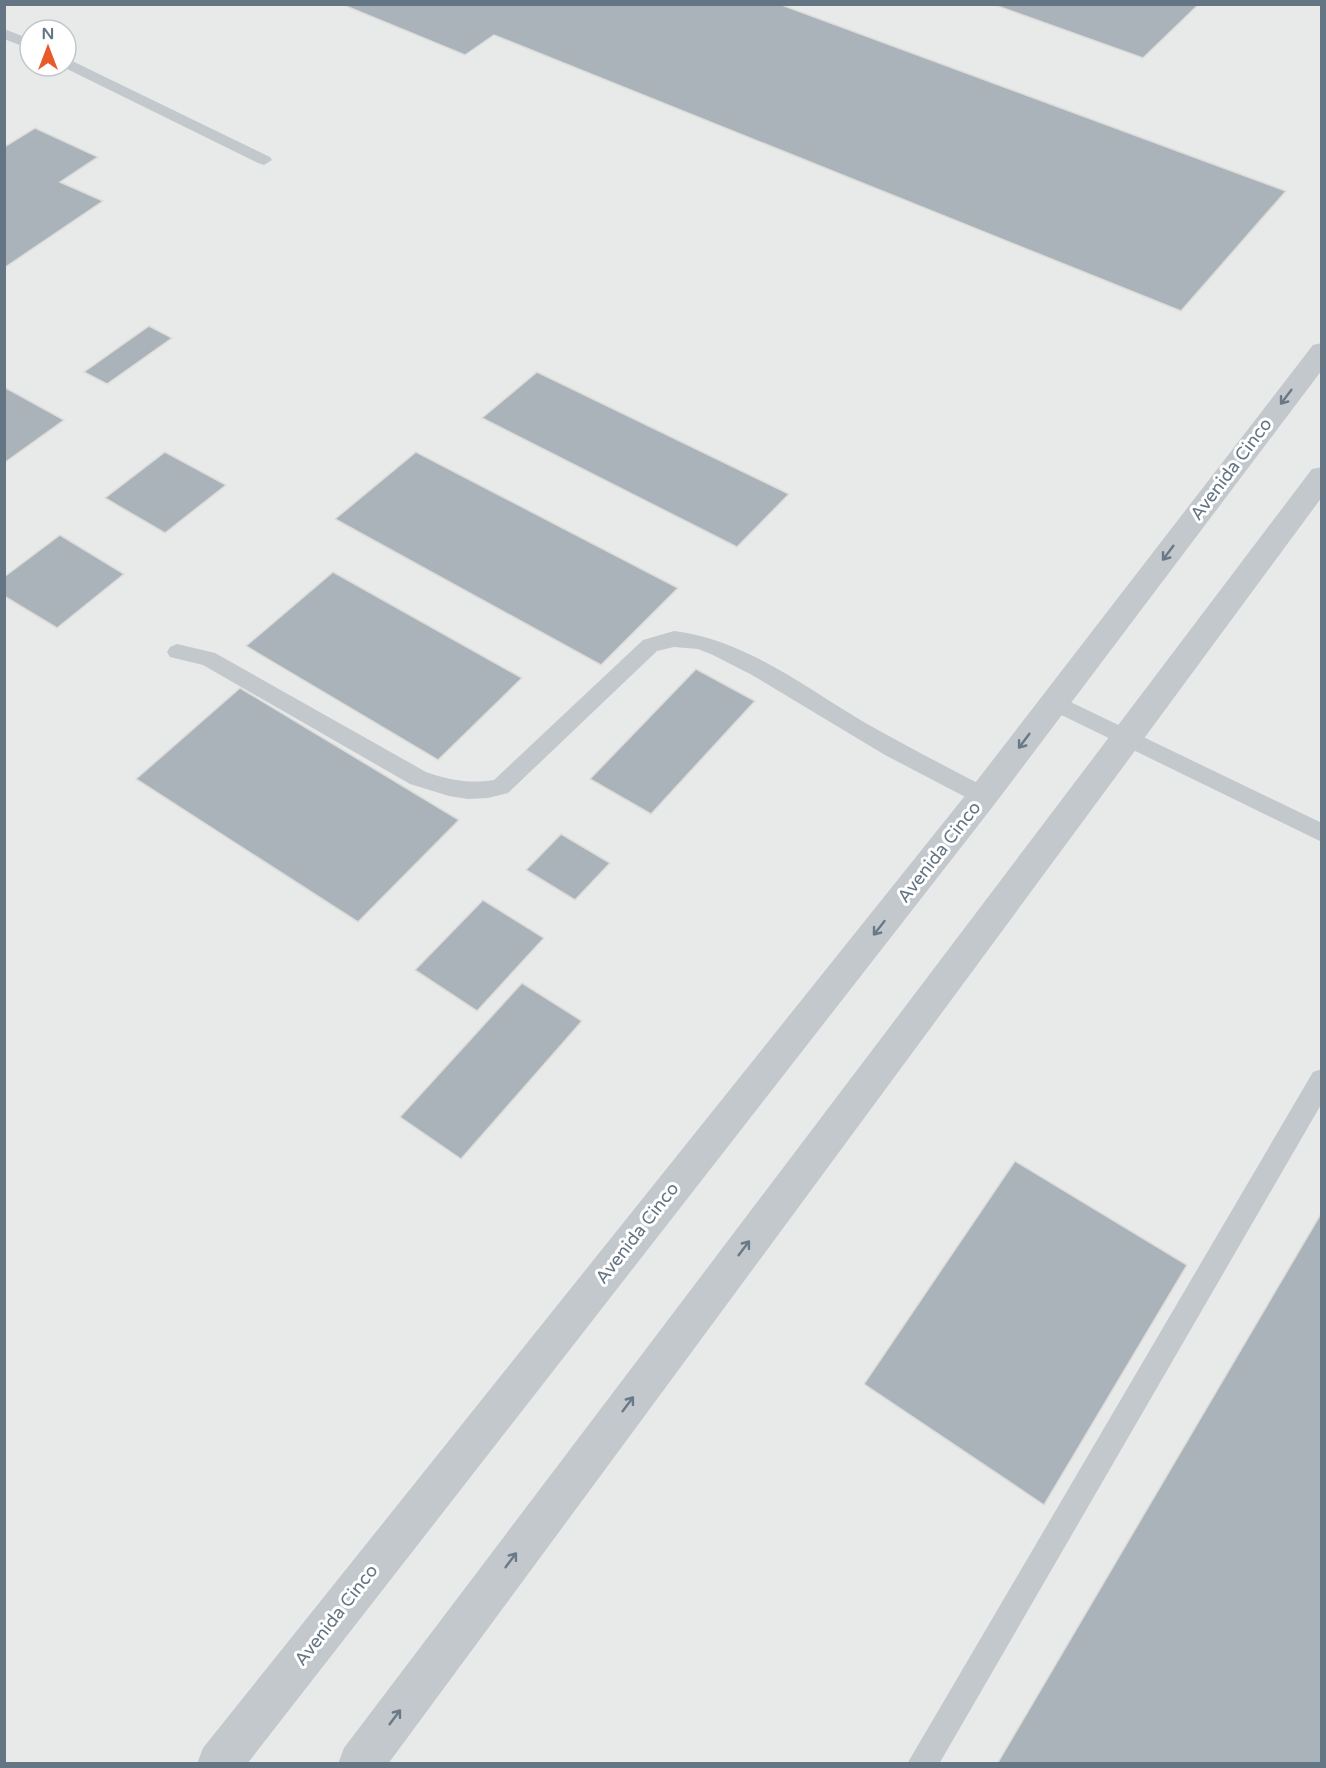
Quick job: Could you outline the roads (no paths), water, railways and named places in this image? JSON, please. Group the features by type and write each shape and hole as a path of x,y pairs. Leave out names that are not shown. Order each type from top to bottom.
{"street":[{"name":"Avenida Cinco","path":"219,1764 983,796 1322,351"},
{"path":"360,1764 1322,476"}],"lane":[{"path":"4,33 18,39"},
{"path":"78,69 264,160"},
{"path":"177,652 208,658 418,778 453,790 482,791 500,787 650,645 674,639 700,642 759,670 893,749 983,796"},
{"path":"1054,702 1322,833"},
{"path":"922,1764 1322,1080"}]}
